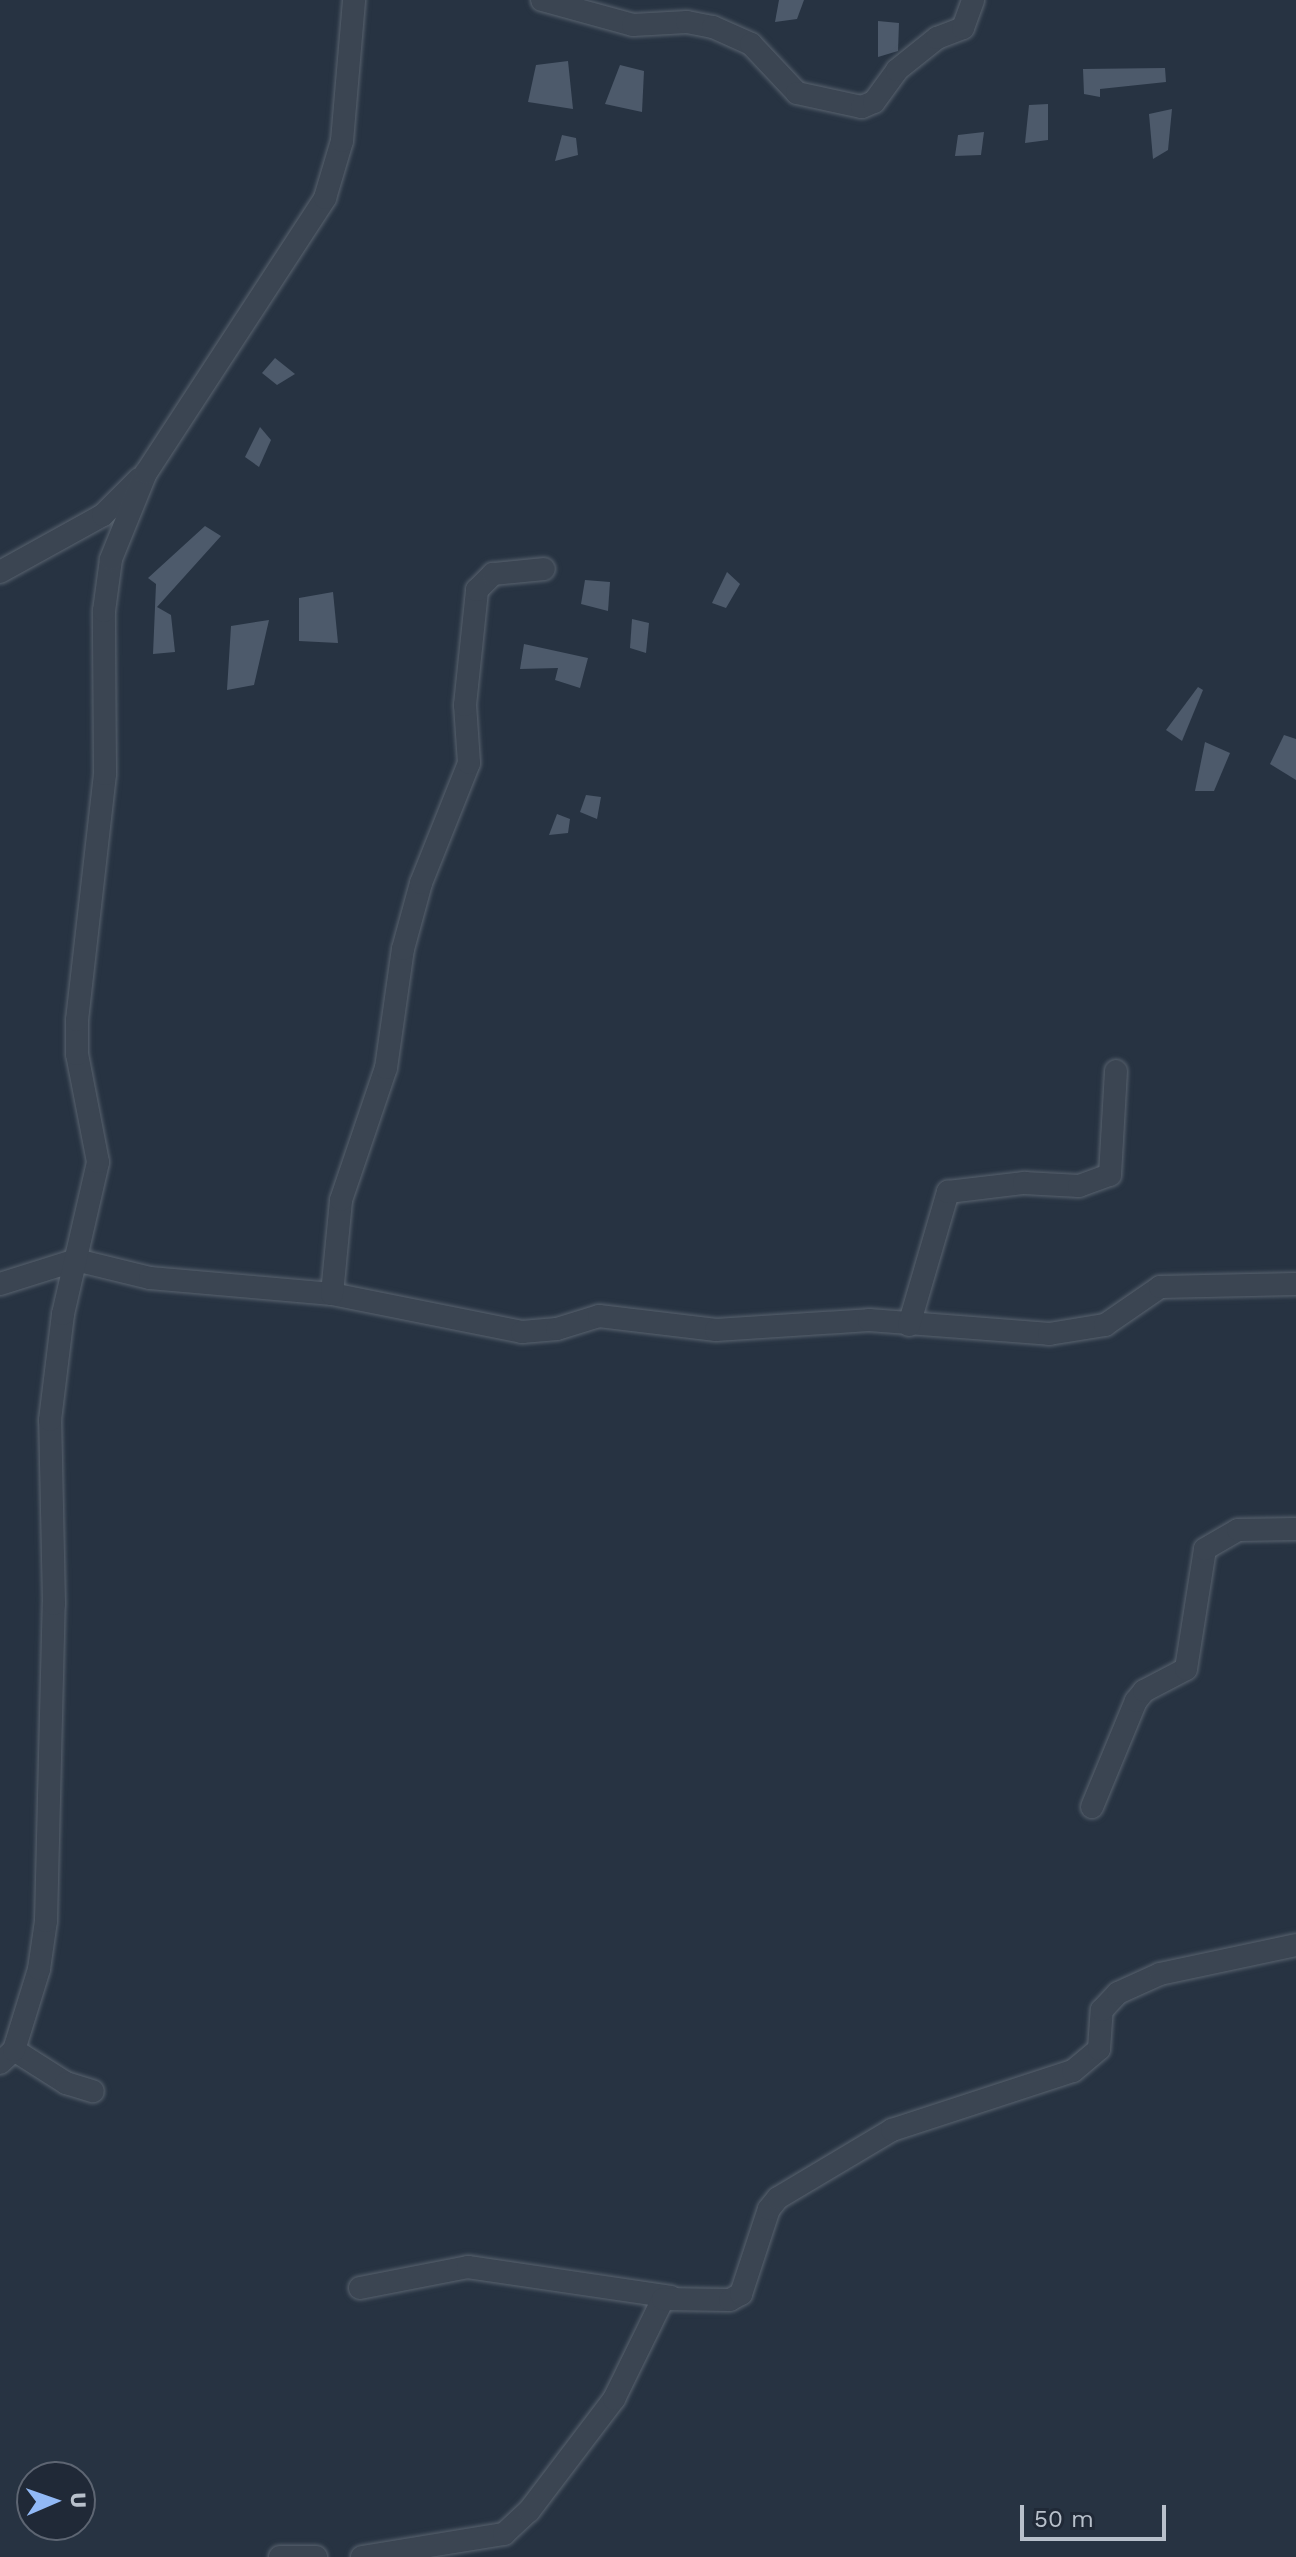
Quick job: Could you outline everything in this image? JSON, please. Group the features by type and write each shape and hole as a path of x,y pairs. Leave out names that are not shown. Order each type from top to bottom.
{"street":[{"path":"93,2091 66,2083 7,2056 39,1969 46,1921 54,1604 50,1420 54,1363 98,1162 77,1054 77,1020 105,774 104,611 111,559 146,473 325,198 342,141 354,0"},
{"path":"542,0 633,25 687,22 713,27 751,44 797,93 862,107 874,102 897,70 937,38 963,28 973,0"},
{"path":"0,572 103,515 146,473"},
{"path":"332,1294 341,1200 386,1068 403,949 421,883 469,763 465,705 477,590 493,574 544,569"},
{"path":"909,1325 948,1192 1024,1183 1079,1186 1110,1175 1116,1071"},
{"path":"0,1284 76,1260 150,1278 332,1294 522,1332 557,1329 599,1316 716,1330 774,1330 825,1321 1079,1333 1105,1325 1160,1287 1296,1284"},
{"path":"1092,1807 1136,1701 1144,1691 1186,1669 1205,1549 1238,1530 1296,1529"},
{"path":"360,2288 468,2267 671,2297 736,2299 773,2202 892,2130 1073,2071 1099,2049 1102,2010 1118,1993 1160,1974 1296,1945"},
{"path":"362,2557 504,2534 529,2511 614,2399 639,2357 656,2307 671,2297"},
{"path":"280,2557 316,2557"}],"building":[{"path":"779,0 804,0 797,19 775,22"},
{"path":"878,21 899,23 898,51 878,57"},
{"path":"568,61 573,109 528,102 536,65"},
{"path":"620,65 644,71 642,112 605,104"},
{"path":"1165,68 1166,82 1100,89 1100,97 1084,94 1083,69"},
{"path":"1048,104 1048,140 1025,143 1029,105"},
{"path":"1172,109 1168,150 1153,159 1149,114"},
{"path":"984,132 981,155 955,156 958,135"},
{"path":"562,135 576,138 578,155 555,161"},
{"path":"275,358 295,374 277,385 262,373"},
{"path":"260,427 271,440 259,467 245,457"},
{"path":"205,526 221,536 157,607 171,615 175,652 153,654 156,584 148,578"},
{"path":"727,572 740,584 726,608 712,603"},
{"path":"585,580 610,582 608,611 581,604"},
{"path":"333,592 338,643 299,641 299,598"},
{"path":"632,619 649,623 646,653 630,648"},
{"path":"269,620 254,685 227,690 231,626"},
{"path":"524,644 588,658 580,688 555,680 558,668 520,669"},
{"path":"1198,687 1203,690 1182,741 1166,730"},
{"path":"1284,735 1296,739 1296,780 1270,764"},
{"path":"1205,742 1230,753 1214,791 1195,791"},
{"path":"586,795 601,797 597,819 580,812"},
{"path":"557,814 570,819 568,833 549,835"}]}
